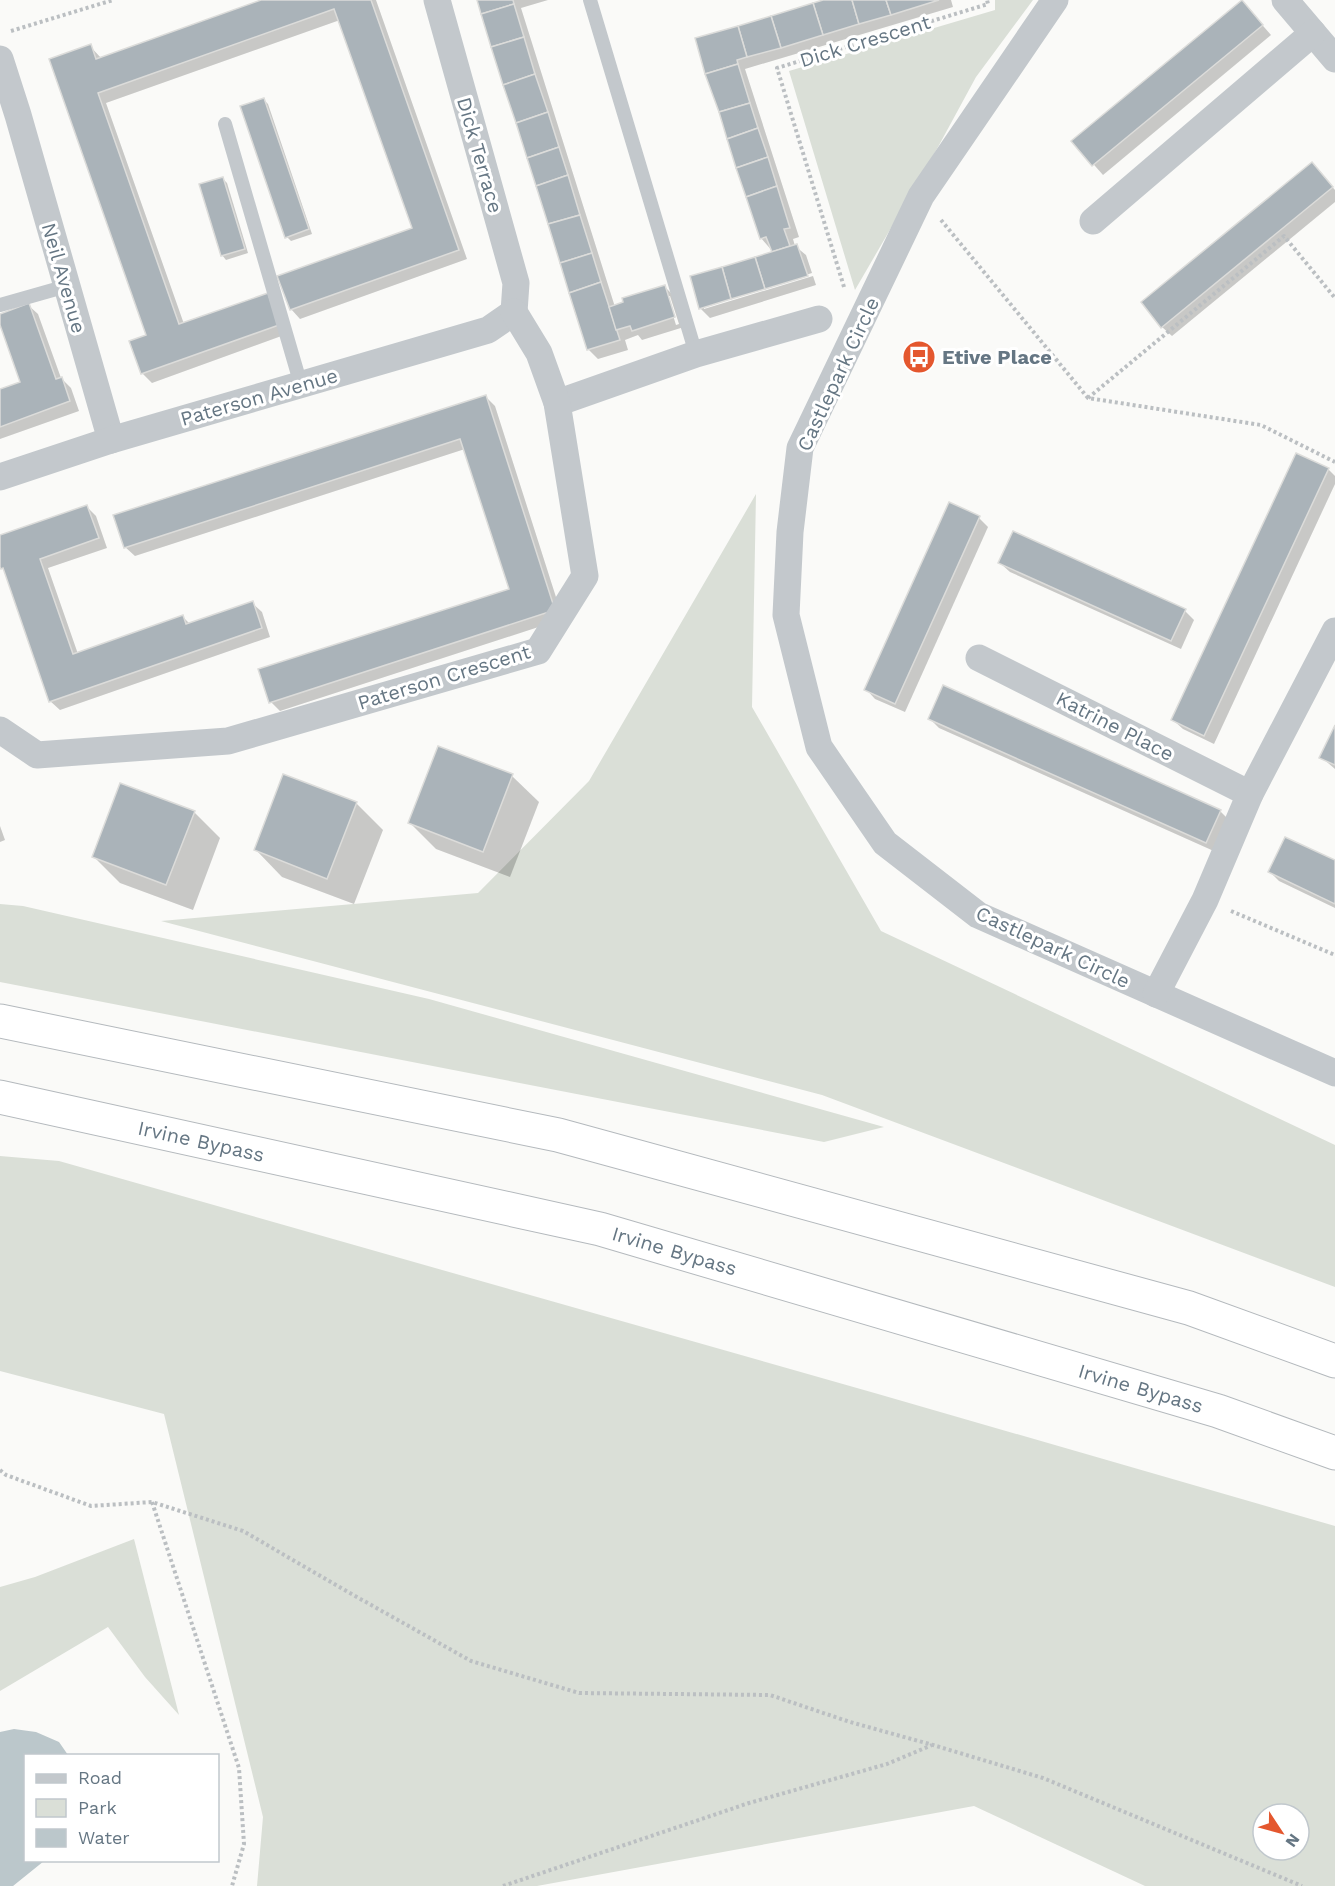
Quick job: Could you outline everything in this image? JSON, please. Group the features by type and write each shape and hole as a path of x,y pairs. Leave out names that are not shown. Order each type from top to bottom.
{"highway":[{"path":"0,1021 558,1135 1189,1308 1335,1361"},
{"name":"Irvine Bypass","path":"0,1097 600,1229 1218,1411 1335,1453"}],"street":[{"name":"Dick Terrace","path":"436,0 516,283 514,312"},
{"name":"Castlepark Circle","path":"1055,0 921,196 800,448 790,532 786,615 819,747 885,843 978,915 1335,1073"},
{"path":"1285,0 1335,59"},
{"path":"1093,220 1312,33"},
{"name":"Neil Avenue","path":"0,59 9,118 67,286 111,440"},
{"name":"Paterson Avenue","path":"0,477 111,440 488,330 514,312"},
{"name":"Paterson Crescent","path":"0,730 37,755 228,741 538,651 585,576 557,403 539,353 514,312"},
{"path":"557,403 696,354 819,319"},
{"path":"1156,994 1205,900 1250,794 1323,679 1335,631"},
{"name":"Katrine Place","path":"979,658 1250,794"}],"lane":[{"path":"590,0 696,354"},
{"path":"225,124 301,385"},
{"path":"0,305 67,286"}],"path":[{"path":"0,34 113,0"},
{"name":"Dick Crescent","path":"845,291 777,68 988,2"},
{"path":"921,196 1088,398 1261,425 1335,462"},
{"path":"1088,398 1284,236 1335,298"},
{"path":"1205,900 1335,955"},
{"path":"0,1470 6,1475 91,1506 152,1502 243,1531 348,1593 471,1661 579,1693 770,1695 850,1722 1043,1778 1302,1886"},
{"path":"152,1502 239,1768 244,1844 232,1886"},
{"path":"503,1886 749,1803 887,1764 933,1745"}],"green space":[{"path":"995,0 1033,0 976,77 855,290 789,71 995,10"},
{"path":"756,494 752,707 881,931 1335,1145 1335,1287 822,1095 161,921 478,893 589,781"},
{"path":"0,904 23,906 429,999 884,1127 824,1142 0,982"},
{"path":"0,1156 59,1161 1335,1526 1335,1886 1145,1886 974,1806 537,1886 257,1886 263,1817 164,1414 0,1371"},
{"path":"134,1539 179,1715 145,1677 108,1627 0,1691 0,1587 35,1577"}],"water":[{"path":"14,1729 36,1732 59,1742 67,1754 24,1754 24,1862 43,1862 13,1886 0,1886 0,1732"}],"building":[{"path":"261,0 371,0 459,250 290,310 277,276 412,228 334,9 98,93 179,324 268,293 279,325 141,374 129,341 146,335 49,59 91,44 96,59"},
{"path":"477,0 513,0 514,4 481,14"},
{"path":"823,0 852,0 859,24 823,35 813,3"},
{"path":"852,0 886,0 891,15 859,24"},
{"path":"886,0 939,0 891,15"},
{"path":"1242,0 1263,25 1092,166 1071,141"},
{"path":"813,3 823,35 781,48 771,16"},
{"path":"514,4 524,37 491,47 481,14"},
{"path":"771,16 781,48 747,57 738,26"},
{"path":"738,26 747,57 737,60 738,64 705,74 695,38"},
{"path":"524,37 535,74 503,85 491,47"},
{"path":"738,64 750,103 719,112 705,74"},
{"path":"535,74 548,112 516,123 503,85"},
{"path":"264,98 309,229 285,238 240,106"},
{"path":"750,103 758,128 727,139 719,112"},
{"path":"548,112 559,147 527,158 516,123"},
{"path":"758,128 768,157 736,168 727,139"},
{"path":"559,147 568,175 536,186 527,158"},
{"path":"768,157 777,186 746,197 736,168"},
{"path":"1312,162 1333,187 1161,328 1141,302"},
{"path":"568,175 580,215 548,224 536,186"},
{"path":"223,177 245,249 221,256 199,184"},
{"path":"777,186 790,228 784,229 790,246 772,252 766,237 760,239 746,197"},
{"path":"580,215 592,253 560,263 548,224"},
{"path":"797,244 808,276 765,289 755,257"},
{"path":"592,253 601,282 569,293 560,263"},
{"path":"755,257 765,289 731,299 722,267"},
{"path":"722,267 731,299 699,309 690,276"},
{"path":"601,282 620,340 587,350 569,293"},
{"path":"665,285 675,317 632,331 630,326 616,330 609,307 623,302 622,298"},
{"path":"29,303 56,379 62,377 70,401 0,427 0,389 20,382 0,325 0,314"},
{"path":"486,395 555,610 269,703 258,669 509,589 460,439 124,548 113,515"},
{"path":"1296,453 1329,468 1204,736 1171,720"},
{"path":"949,502 980,516 895,704 864,690"},
{"path":"87,505 99,538 40,559 73,654 183,615 186,624 253,601 262,628 49,702 3,568 0,567 0,535"},
{"path":"1013,531 1186,609 1171,641 998,563"},
{"path":"943,685 1221,810 1206,843 928,719"},
{"path":"1335,725 1335,765 1319,758"},
{"path":"438,746 513,774 483,852 408,823"},
{"path":"283,774 357,802 327,879 254,850"},
{"path":"120,783 195,811 166,885 92,857"},
{"path":"1285,837 1335,860 1335,904 1268,872"}],"place":[{"name":"Etive Place","path":"919,357"}]}
